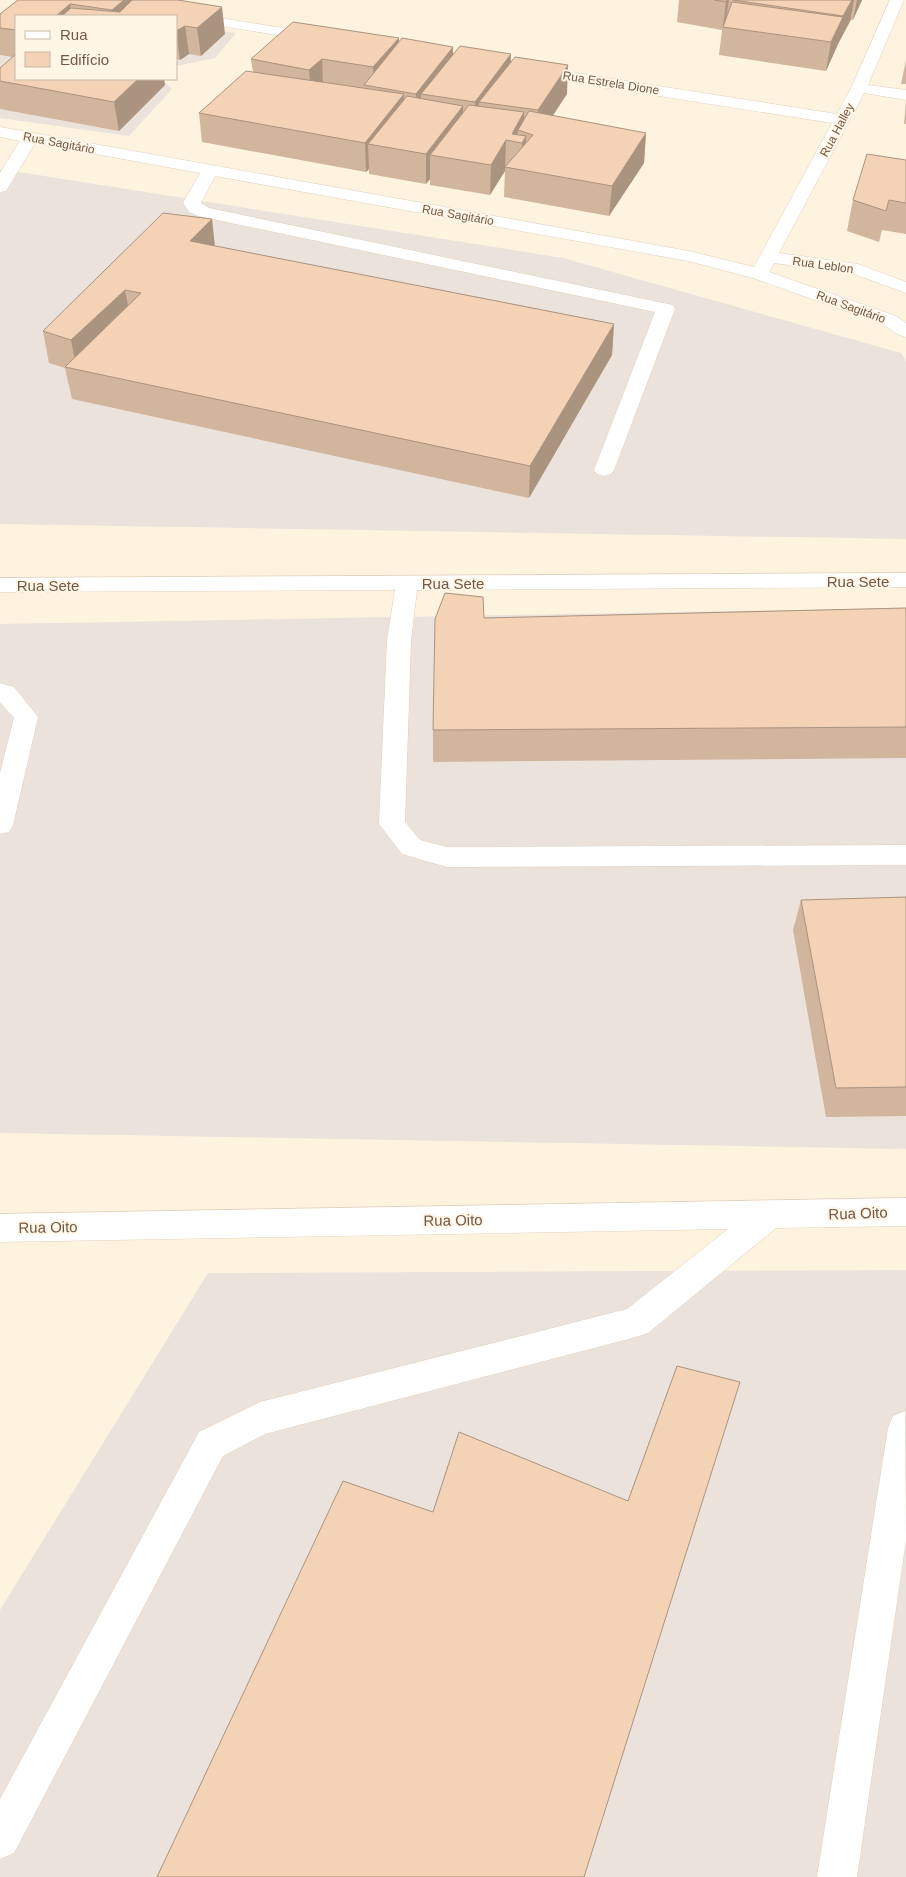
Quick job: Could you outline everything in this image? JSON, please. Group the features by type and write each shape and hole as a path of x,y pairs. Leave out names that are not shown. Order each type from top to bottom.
{"street":[{"name":"Rua Halley","path":"759,274 843,120 897,0"},
{"path":"170,14 176,15"},
{"path":"178,15 336,40"},
{"name":"Rua Estrela Dione","path":"521,69 843,120"},
{"path":"859,88 906,95"},
{"name":"Rua Sagitário","path":"0,132 689,256 759,274 889,320 906,332"},
{"path":"0,186 30,138"},
{"path":"209,171 192,203 194,208 204,212 666,309 604,470"},
{"name":"Rua Leblon","path":"768,256 858,269 906,288"},
{"name":"Rua Sete","path":"0,585 906,580"},
{"path":"407,583 399,640 392,824 411,847 447,857 906,855"},
{"path":"0,692 6,693 26,717 0,825"},
{"name":"Rua Oito","path":"0,1228 769,1216 906,1212"},
{"path":"0,1839 211,1444 260,1419 636,1322 769,1216"},
{"path":"837,1877 905,1428"}],"shaded area":[{"path":"178,24 236,33 215,58 178,66"},
{"path":"15,25 15,80 163,80 172,89 129,136 0,118 0,36"},
{"path":"0,169 563,258 901,353 906,361 906,539 0,524"},
{"path":"906,608 906,1149 0,1133 0,624"},
{"path":"906,1270 906,1877 0,1877 0,1610 208,1273"}],"building":[{"path":"18,0 124,0 112,10 70,4 57,15 15,15 15,30 0,28 0,14"},
{"path":"132,0 178,0 222,7 197,28 185,26 178,30 178,15 63,15 71,8 120,12"},
{"path":"733,0 852,0 843,16"},
{"path":"732,2 843,17 831,42 723,27"},
{"path":"293,22 399,38 373,67 322,59 309,70 251,59"},
{"path":"402,38 453,47 416,94 364,85"},
{"path":"460,46 511,54 475,102 421,94"},
{"path":"15,55 15,80 137,80 114,102 0,81 0,68"},
{"path":"515,57 568,65 538,110 479,102"},
{"path":"246,71 404,94 365,143 199,113"},
{"path":"407,96 463,106 426,154 368,144"},
{"path":"469,105 524,112 512,134 526,136 522,143 506,140 491,165 430,155"},
{"path":"529,111 646,133 612,186 505,167 533,135 518,130"},
{"path":"867,154 906,160 906,203 889,200 886,211 853,200"},
{"path":"163,213 212,219 190,241 614,324 530,466 65,367 141,293 125,290 71,340 43,331"},
{"path":"445,593 483,597 484,618 906,608 906,727 433,730 435,619"},
{"path":"906,897 906,1087 836,1088 801,900"},
{"path":"677,1366 740,1382 584,1877 157,1877 343,1481 433,1512 459,1432 628,1501"}]}
